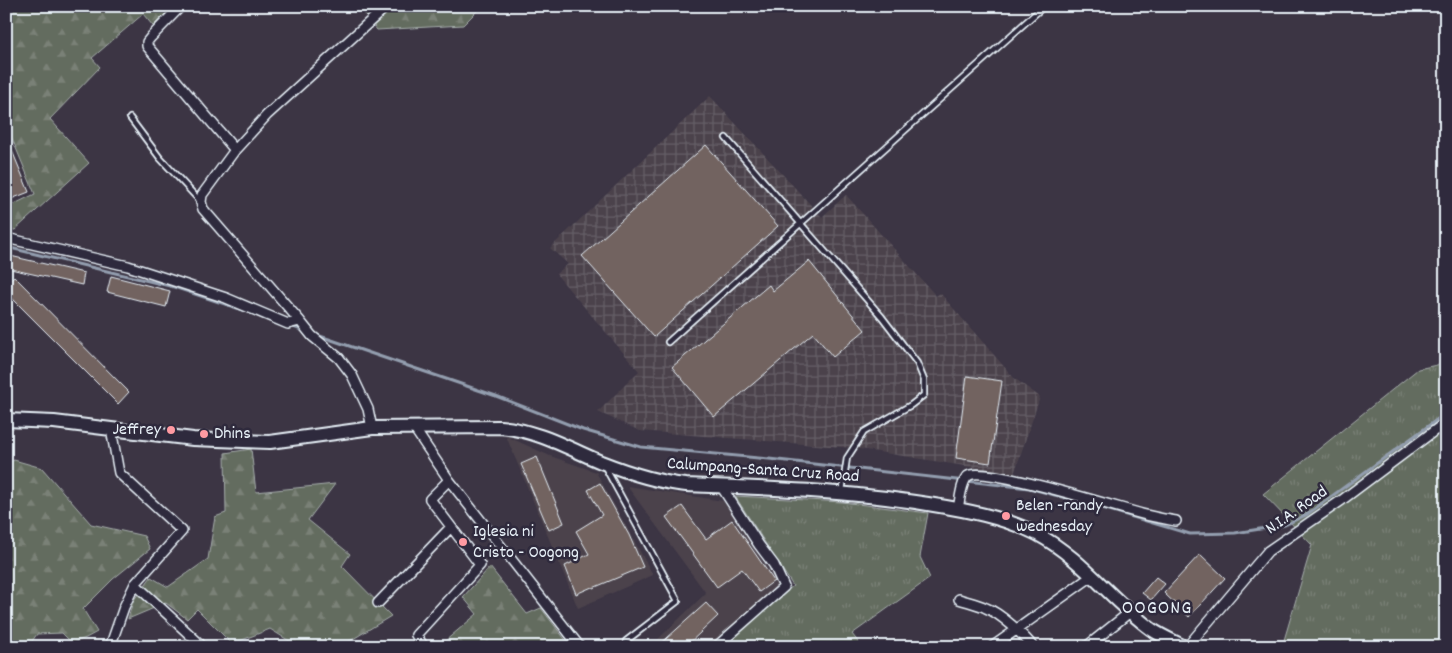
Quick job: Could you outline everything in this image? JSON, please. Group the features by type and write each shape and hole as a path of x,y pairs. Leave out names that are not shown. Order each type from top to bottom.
{"main road":[{"name":"Calumpang-Santa Cruz Road","path":"6,420 54,422 193,438 270,442 372,428 500,426 537,434 632,474 662,482 686,485 841,492 958,508 1015,525 1037,534 1066,553 1151,629 1186,647"}],"street":[{"path":"181,6 151,37 147,42 147,46 235,150"},
{"path":"372,428 368,409 352,375 339,358 312,336 291,308 203,209 201,202 202,195 235,150 267,115 387,6"},
{"path":"6,238 128,266 226,298 288,324 302,323"},
{"name":"N.I.A. Road","path":"1186,647 1268,551 1342,500 1446,422"},
{"path":"414,428 449,480 580,647"},
{"path":"110,647 124,607 135,584 182,531 119,473 111,429"},
{"path":"958,508 966,480 974,474 1058,489 1145,515 1176,521"},
{"path":"424,647 416,635 480,565 430,499 449,480"},
{"path":"716,647 784,587 774,565 721,486"},
{"path":"378,603 451,527"},
{"path":"992,647 1092,576"},
{"path":"135,584 203,647"},
{"path":"959,599 988,608 1016,629 1033,647"},
{"path":"1086,647 1130,612"}],"lane":[{"path":"668,342 1044,6"},
{"path":"130,118 160,158 201,202"},
{"path":"726,138 882,317 917,363 924,380 924,395 911,405 864,432 850,452 841,492"},
{"path":"1437,428 1446,442"},
{"path":"603,462 678,601 626,641"}],"shaded area":[{"path":"710,96 822,217 846,195 936,296 940,293 1014,378 1040,397 1014,474 854,448 640,431 598,412 639,371 556,274 568,264 550,248"},
{"path":"506,436 550,456 596,472 653,575 578,608"},
{"path":"627,486 723,501 779,586 708,647 650,647 706,593"}],"green space":[{"path":"6,6 173,6 153,26 143,14 92,58 100,67 50,119 89,163 15,230 6,229 6,208 35,194 6,124"},
{"path":"371,6 482,6 463,25 377,30 364,13"},
{"path":"1446,363 1446,647 1282,647 1312,545 1263,494 1418,369"},
{"path":"251,449 256,492 335,484 308,520 350,554 342,566 391,616 340,647 299,647 270,629 232,644 197,609 187,619 166,603 128,619 133,601 151,577 168,587 208,559 215,517 226,513 225,453"},
{"path":"14,460 42,468 91,524 144,536 150,549 113,579 83,609 97,632 86,638 72,643 62,633 37,634 28,647 6,647 6,464"},
{"path":"735,496 842,502 928,513 920,557 930,578 852,634 862,647 716,647 793,586"},
{"path":"490,567 527,614 541,608 571,647 438,647 477,614 463,597"}],"building":[{"path":"6,136 29,192 6,201"},
{"path":"706,145 778,226 654,337 582,256"},
{"path":"6,255 84,273 82,285 6,268"},
{"path":"809,261 865,330 833,357 813,333 714,417 672,367 769,285 773,291"},
{"path":"14,276 129,392 118,404 6,292 6,284"},
{"path":"111,276 170,291 166,307 107,292"},
{"path":"967,376 1002,381 990,463 956,458"},
{"path":"537,457 564,523 549,530 521,464"},
{"path":"600,483 629,535 643,567 576,594 565,566 589,554 576,531 602,515 588,490"},
{"path":"682,506 706,539 732,520 774,581 759,592 742,569 717,587 666,517"},
{"path":"1200,554 1225,578 1189,617 1164,593"},
{"path":"1156,577 1165,584 1151,600 1142,593"},
{"path":"706,603 718,616 685,647 657,647"}],"waterway":[{"path":"6,247 174,287 252,313"},
{"path":"291,326 304,331"},
{"path":"317,335 496,396 583,430 641,447 769,459 1029,488 1190,534 1235,533 1285,525 1306,515 1446,413"}],"place":[{"name":"Jeffrey","path":"171,430"},
{"name":"Dhins","path":"204,434"},
{"name":"Belen -randy wednesday","path":"1006,516"},
{"name":"Iglesia ni Cristo - Oogong","path":"463,542"}],"district":[{"name":"OOGONG","path":"1157,609"}]}
